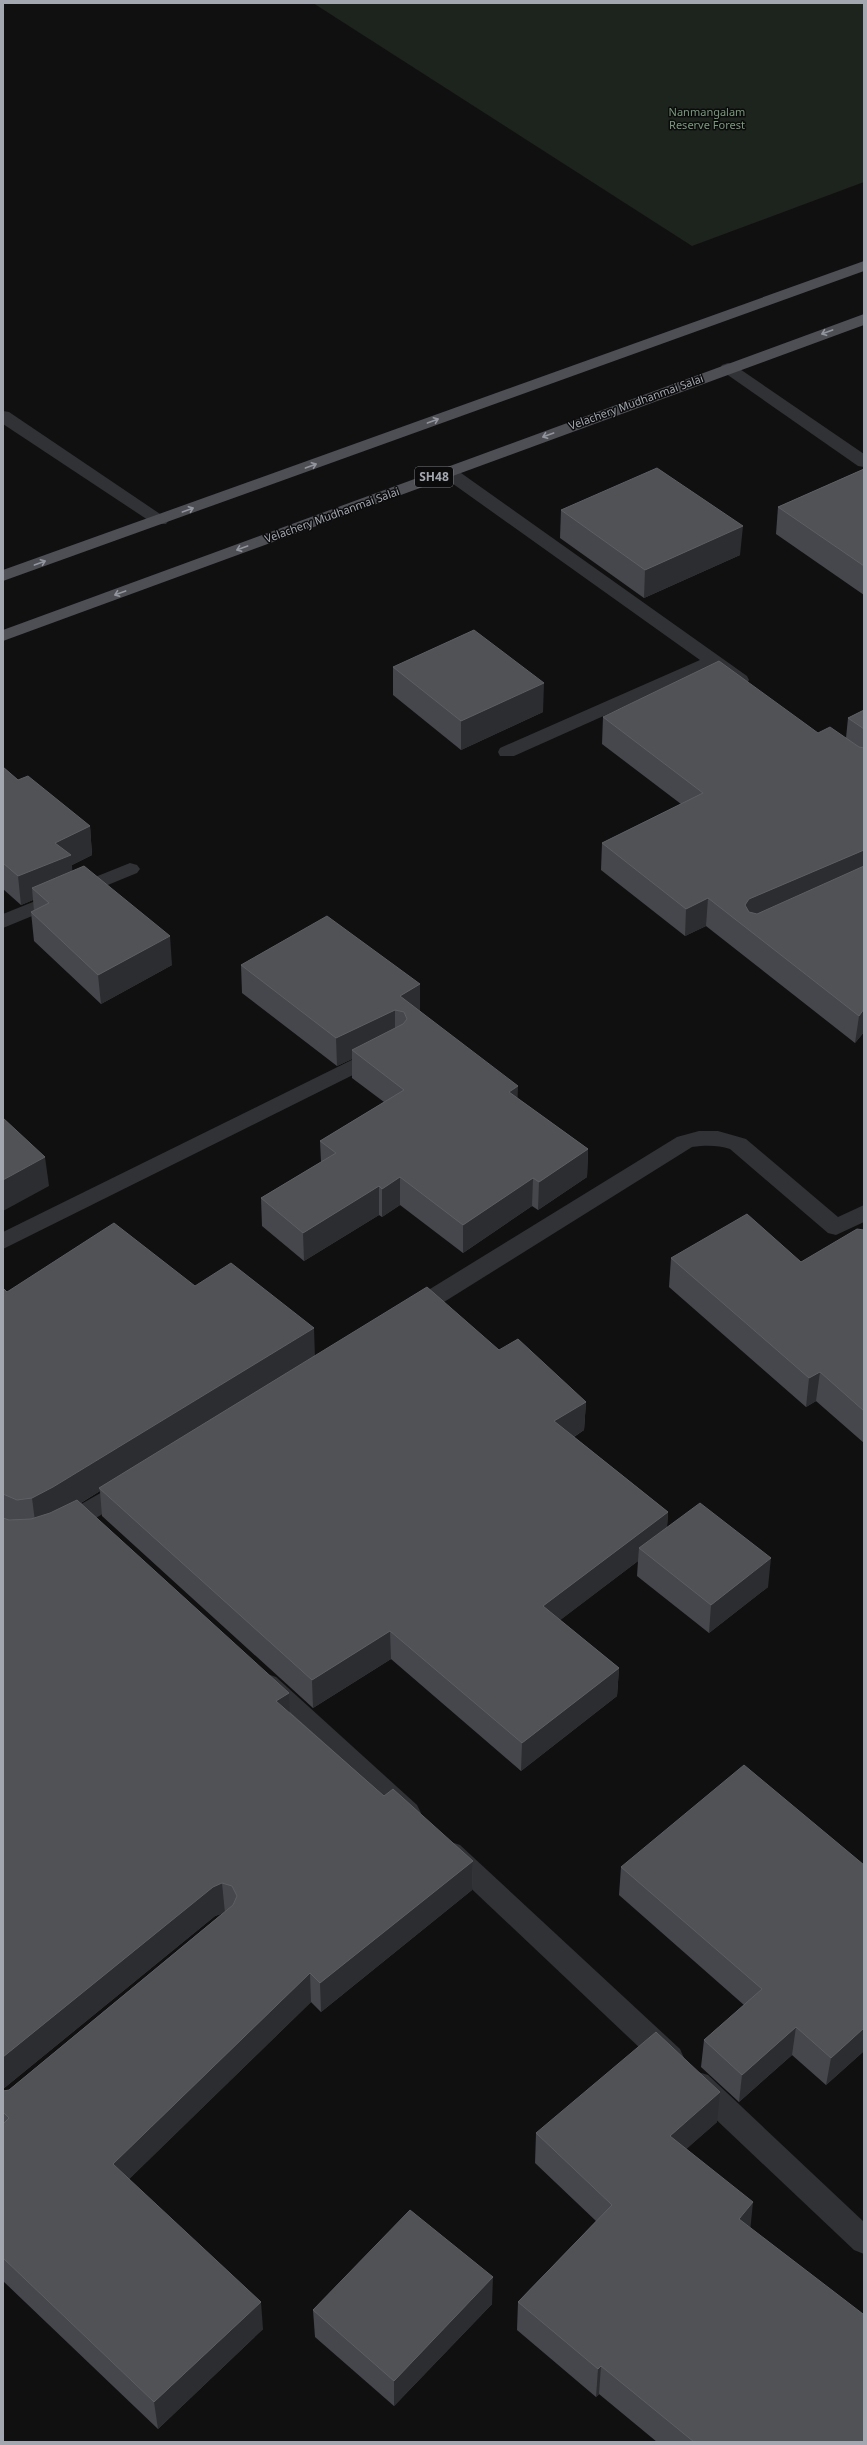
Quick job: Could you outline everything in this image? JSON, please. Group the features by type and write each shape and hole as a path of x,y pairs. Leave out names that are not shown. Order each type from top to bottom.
{"main road":[{"path":"3,576 864,266"},
{"name":"Velachery Mudhanmai Salai","path":"3,636 864,319"}],"street":[{"path":"728,368 864,462"},
{"path":"3,416 160,520"},
{"path":"448,472 757,692"},
{"path":"507,752 712,661"},
{"path":"3,922 130,869"},
{"path":"3,1241 396,1046"},
{"path":"394,1322 685,1142 701,1137 720,1137 738,1144 853,1241"},
{"path":"836,1227 864,1213"},
{"path":"44,1537 92,1523 144,1478"},
{"path":"248,1666 430,1833 864,2241"}],"green space":[{"name":"Nanmangalam Reserve Forest","path":"313,3 864,3 864,182 692,246"}],"building":[{"path":"657,468 743,526 645,570 561,510"},
{"path":"864,469 864,566 778,507"},
{"path":"474,630 544,683 461,721 393,667"},
{"path":"719,661 818,733 830,727 859,747 864,748 864,850 749,899 745,905 749,912 757,914 864,866 864,1009 859,1016 708,898 686,909 602,843 703,793 603,717"},
{"path":"864,710 864,729 848,718"},
{"path":"3,767 18,780 28,776 90,826 55,843 71,855 18,876 3,863"},
{"path":"84,866 170,936 98,975 31,912 49,903 32,888"},
{"path":"327,916 420,984 400,996 518,1086 509,1092 588,1149 539,1182 533,1178 463,1225 400,1177 382,1189 379,1186 303,1233 261,1198 336,1153 320,1141 404,1090 352,1050 403,1024 407,1019 404,1012 395,1010 336,1038 241,965"},
{"path":"3,1118 45,1157 3,1180"},
{"path":"747,1214 801,1262 857,1229 864,1230 864,1411 820,1372 809,1378 671,1258"},
{"path":"114,1223 195,1286 231,1263 314,1328 53,1487 32,1498 17,1500 3,1494 3,1288 7,1292"},
{"path":"427,1287 499,1350 518,1339 586,1402 554,1421 668,1512 543,1606 619,1668 522,1743 390,1631 312,1680 99,1488"},
{"path":"77,1500 289,1693 276,1701 384,1796 393,1789 473,1861 320,1983 310,1973 113,2164 261,2302 154,2402 3,2258 3,2124 9,2118 3,2112 3,2091 9,2090 233,1905 237,1896 232,1886 222,1883 213,1887 3,2057 3,1518 9,1520 31,1519 50,1513"},
{"path":"700,1503 771,1558 711,1605 639,1548"},
{"path":"744,1765 864,1865 864,2028 831,2058 796,2027 742,2075 704,2040 762,1989 621,1867"},
{"path":"656,2032 720,2092 670,2136 753,2202 739,2219 863,2314 864,2313 864,2442 694,2442 601,2366 598,2369 518,2302 612,2205 536,2133"},
{"path":"410,2210 493,2277 394,2381 313,2310"}]}
